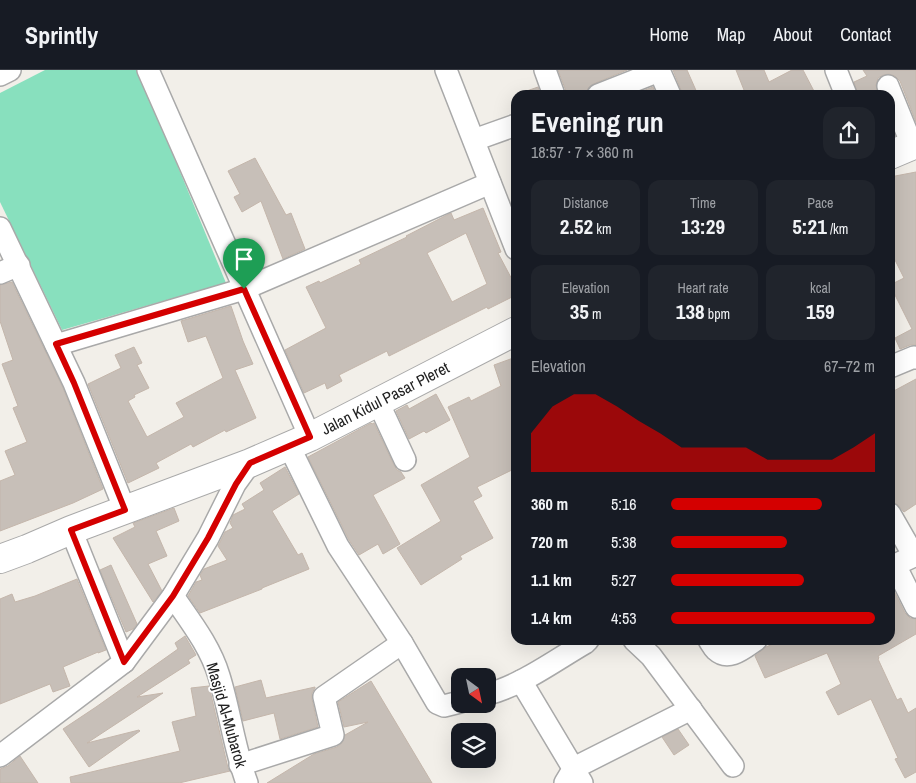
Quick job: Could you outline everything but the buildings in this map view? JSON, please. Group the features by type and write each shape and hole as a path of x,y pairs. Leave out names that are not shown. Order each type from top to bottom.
{"street":[{"path":"0,75 10,70"},
{"path":"148,70 244,289 338,546 402,643 438,703 444,706 451,704"},
{"path":"446,70 511,236"},
{"path":"545,70 552,90"},
{"path":"836,70 844,90"},
{"path":"611,90 659,71 668,90"},
{"path":"888,86 889,90"},
{"path":"895,110 906,148"},
{"path":"474,140 511,128"},
{"path":"56,344 244,289 490,182"},
{"path":"0,228 9,269 56,344 74,383 125,510"},
{"name":"Jalan Kidul Pasar Pleret","path":"0,559 71,530 250,463 299,442 511,336"},
{"path":"895,365 914,357 916,358"},
{"path":"378,402 405,460"},
{"path":"0,756 124,662 173,596 208,538 236,484 250,463"},
{"path":"71,530 124,662"},
{"path":"895,531 916,607"},
{"name":"Masjid Al-Mubarok","path":"173,596 204,641 218,675 244,774"},
{"path":"244,774 333,735 324,697 402,643"},
{"path":"496,692 521,681 582,645"},
{"path":"639,645 651,656 733,766"},
{"path":"712,645 716,651 727,655 736,654 749,645"},
{"path":"521,681 574,778 691,709"}],"green space":[{"path":"45,70 138,70 226,283 62,330 0,202 0,93"}],"route":[{"path":"244,289 310,437 250,463 236,484 208,538 173,596 124,662 71,530 125,510 74,383 56,344 244,289"}]}
